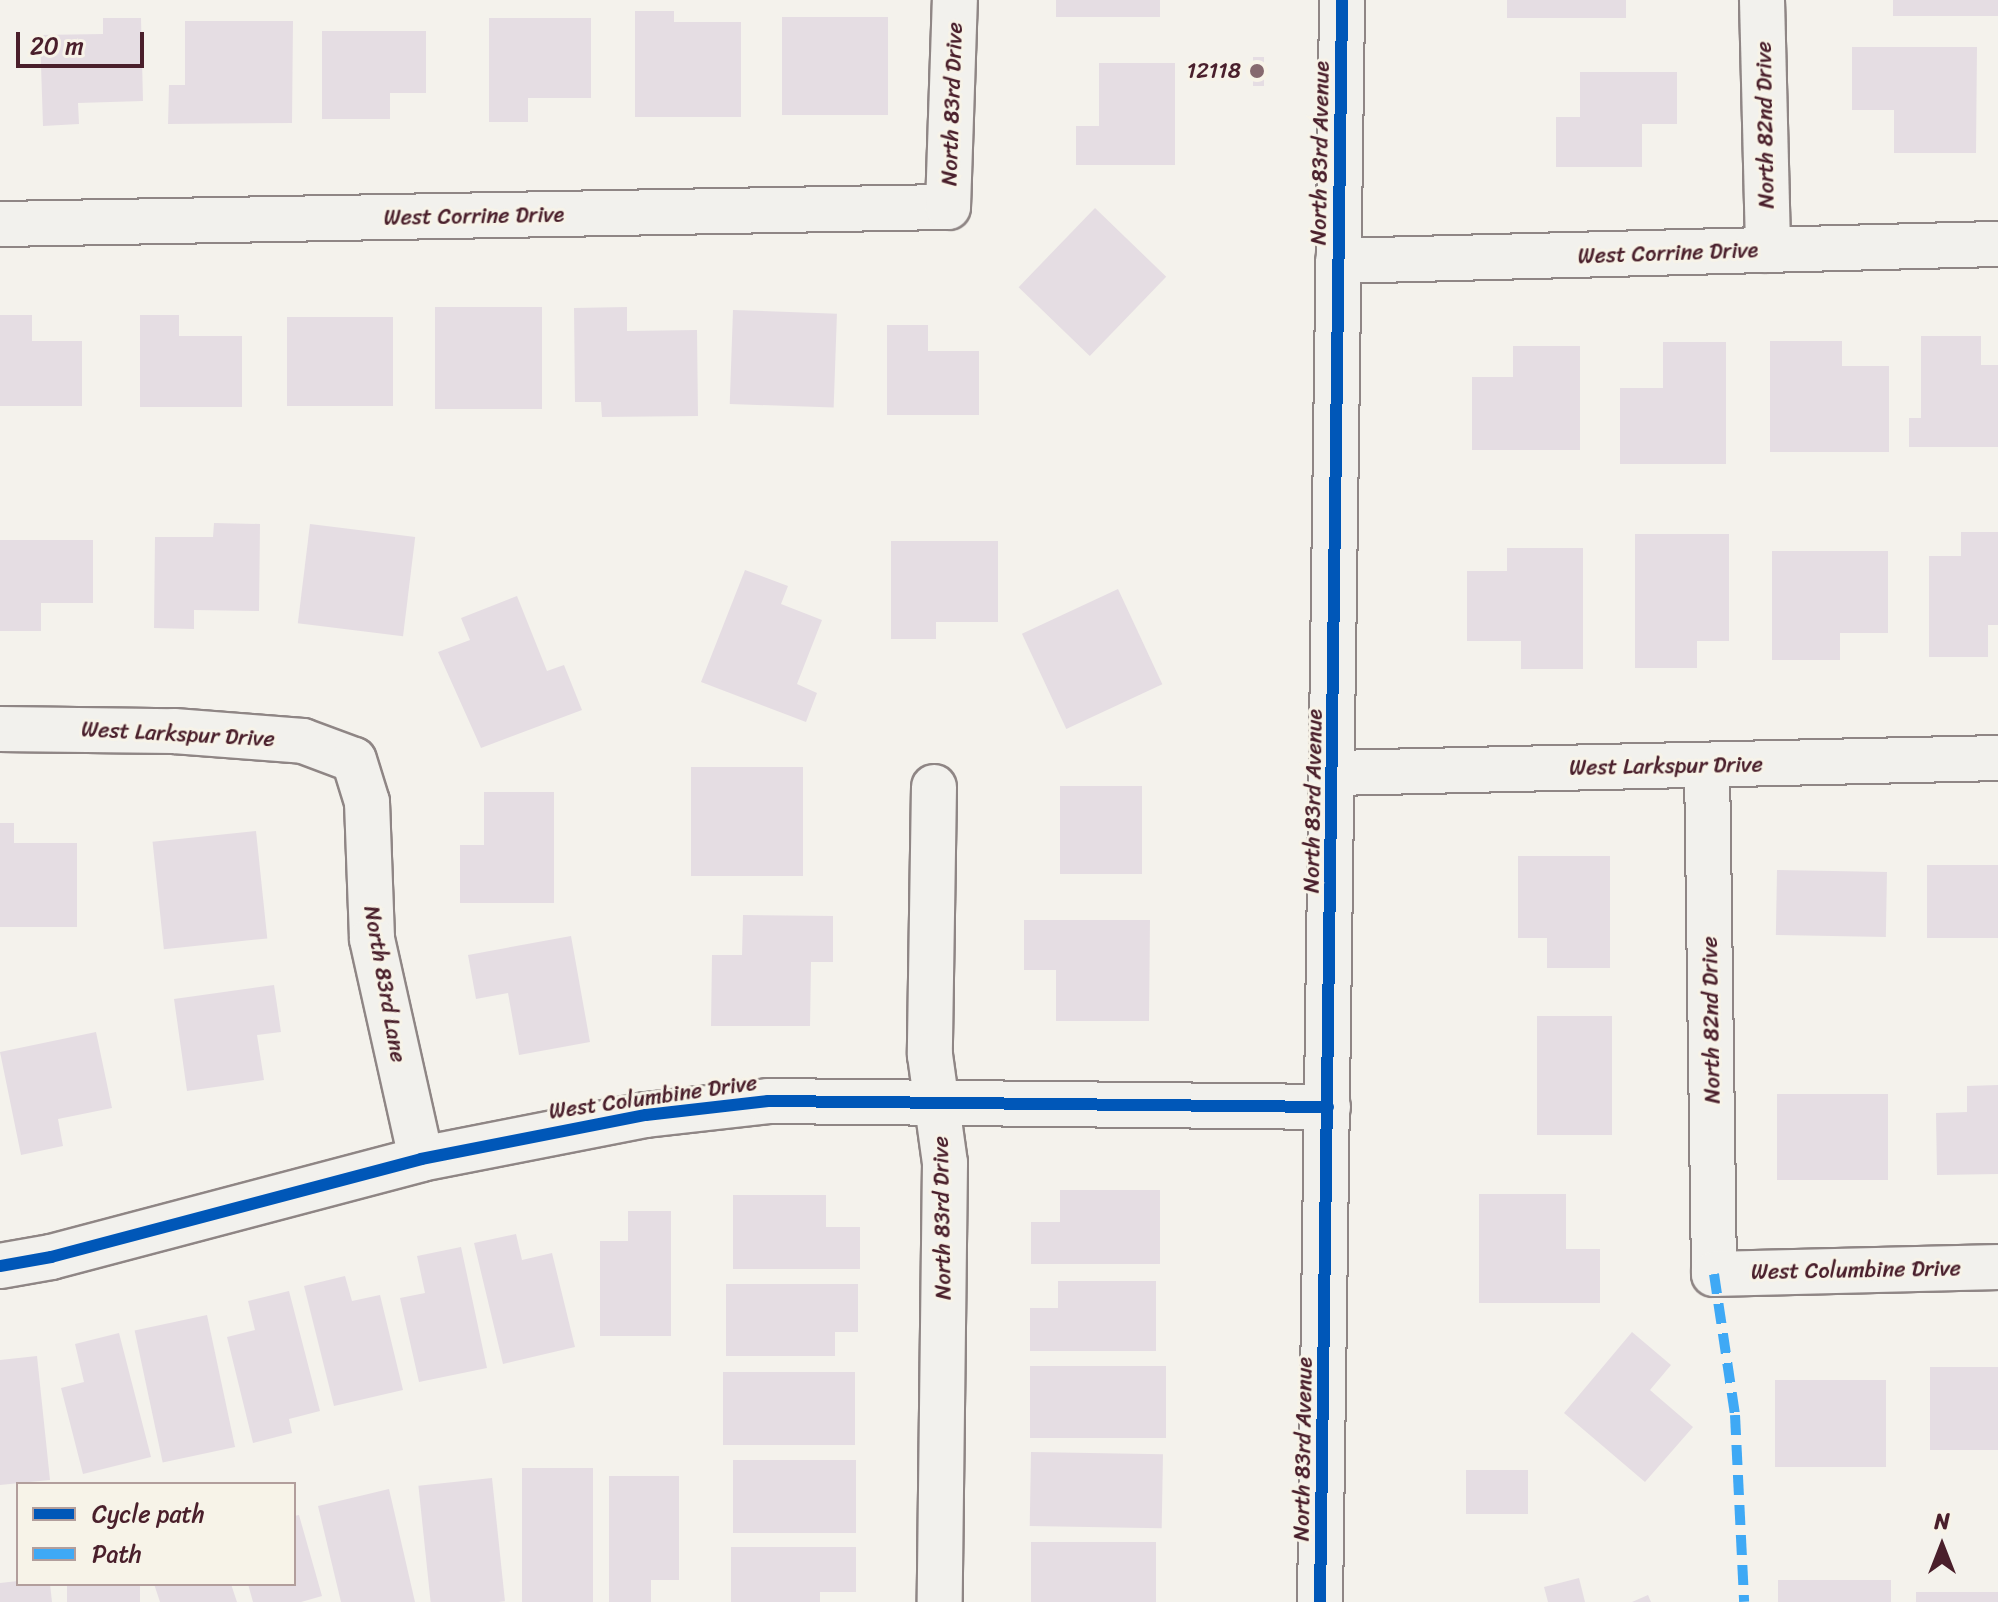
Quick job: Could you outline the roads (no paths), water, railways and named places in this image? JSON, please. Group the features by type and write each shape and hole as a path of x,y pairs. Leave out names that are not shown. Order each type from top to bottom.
{"street":[{"name":"North 83rd Drive","path":"948,207 955,0"},
{"name":"North 83rd Avenue","path":"1320,1602 1334,773 1342,0"},
{"name":"North 82nd Drive","path":"1762,0 1768,250"},
{"name":"West Corrine Drive","path":"0,224 948,207"},
{"name":"West Corrine Drive","path":"1338,261 1998,244"},
{"name":"West Larkspur Drive","path":"0,729 174,731 303,741 354,760"},
{"name":"West Larkspur Drive","path":"1334,773 1998,758"},
{"name":"North 83rd Lane","path":"354,760 367,802 372,939 421,1159"},
{"name":"North 82nd Drive","path":"1707,765 1714,1274"},
{"name":"North 83rd Drive","path":"934,787 930,1055 939,1101 945,1163 940,1602"},
{"name":"West Columbine Drive","path":"0,1266 535,1133 768,1101 1328,1107"},
{"name":"West Columbine Drive","path":"1714,1274 1998,1267"}],"place":[{"name":"12118","path":"1257,71"}]}
